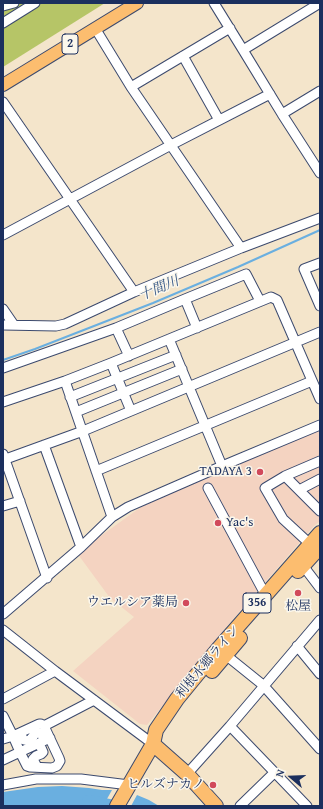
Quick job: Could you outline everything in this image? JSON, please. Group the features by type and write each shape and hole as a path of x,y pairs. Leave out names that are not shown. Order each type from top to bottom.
{"highway":[{"name":"利根水郷ライン","path":"222,652 265,594 315,546 320,533"},
{"name":"利根水郷ライン","path":"153,744 156,730 177,698 295,574 300,562"},
{"path":"153,744 187,774 216,806"},
{"name":"356","path":"117,806 153,744"}],"main road":[{"name":"2","path":"3,85 137,3"}],"street":[{"path":"3,6 14,3"},
{"path":"3,23 36,3"},
{"path":"214,3 320,173"},
{"path":"244,50 320,3"},
{"path":"95,28 131,86 241,248"},
{"path":"131,86 230,28"},
{"path":"183,56 219,120"},
{"path":"282,114 320,90"},
{"path":"3,235 270,94"},
{"path":"3,102 134,292"},
{"path":"3,325 56,326 64,324 134,292 241,248 320,218"},
{"path":"320,263 304,269 320,306"},
{"path":"3,368 116,328 246,274 260,302"},
{"path":"3,402 112,363 271,297 277,300 320,399"},
{"path":"185,299 197,328"},
{"path":"3,309 14,325"},
{"path":"116,328 129,356"},
{"path":"47,578 4,458 83,431 320,332"},
{"path":"169,339 222,466"},
{"path":"70,397 176,354"},
{"path":"112,363 131,411"},
{"path":"76,412 182,370"},
{"path":"65,381 112,517"},
{"path":"96,471 312,381"},
{"path":"3,614 47,578 112,517 128,507 320,425"},
{"path":"44,445 81,547"},
{"path":"315,546 283,519 265,488 285,476 320,462"},
{"path":"285,476 320,511"},
{"path":"299,490 320,479"},
{"path":"208,488 265,594"},
{"path":"3,506 20,500"},
{"path":"300,562 320,588"},
{"path":"187,774 320,620"},
{"path":"3,630 153,744"},
{"path":"297,646 320,674"},
{"path":"222,652 263,685 320,749"},
{"path":"3,699 55,671"},
{"path":"9,736 39,724 44,726 94,700"},
{"path":"3,716 9,736 20,752 27,766 52,768 57,766 60,761 41,734 35,734 28,741 22,738 9,736"},
{"path":"37,767 34,759 36,756 44,752 44,726"},
{"path":"230,726 307,806"},
{"path":"3,760 45,740"},
{"path":"240,806 275,772"},
{"path":"3,785 36,779 81,779 128,787"}],"shaded area":[{"path":"320,429 320,521 228,625 147,725 140,724 73,671 134,617 110,598 77,553 148,502"}],"green space":[{"path":"3,3 105,3 3,67"}],"water":[{"path":"62,786 112,790 103,806 3,806 3,792 38,787"},
{"path":"137,795 149,800 159,806 131,806"}],"waterway":[{"name":"十間川","path":"3,360 153,303 320,230"},
{"path":"88,801 114,806"}],"place":[{"name":"TADAYA 3","path":"260,472"},
{"name":"Yac's","path":"218,523"},
{"name":"松屋","path":"298,593"},
{"name":"ウエルシア薬局","path":"186,603"},
{"name":"ヒルズナカノ","path":"213,785"}]}
